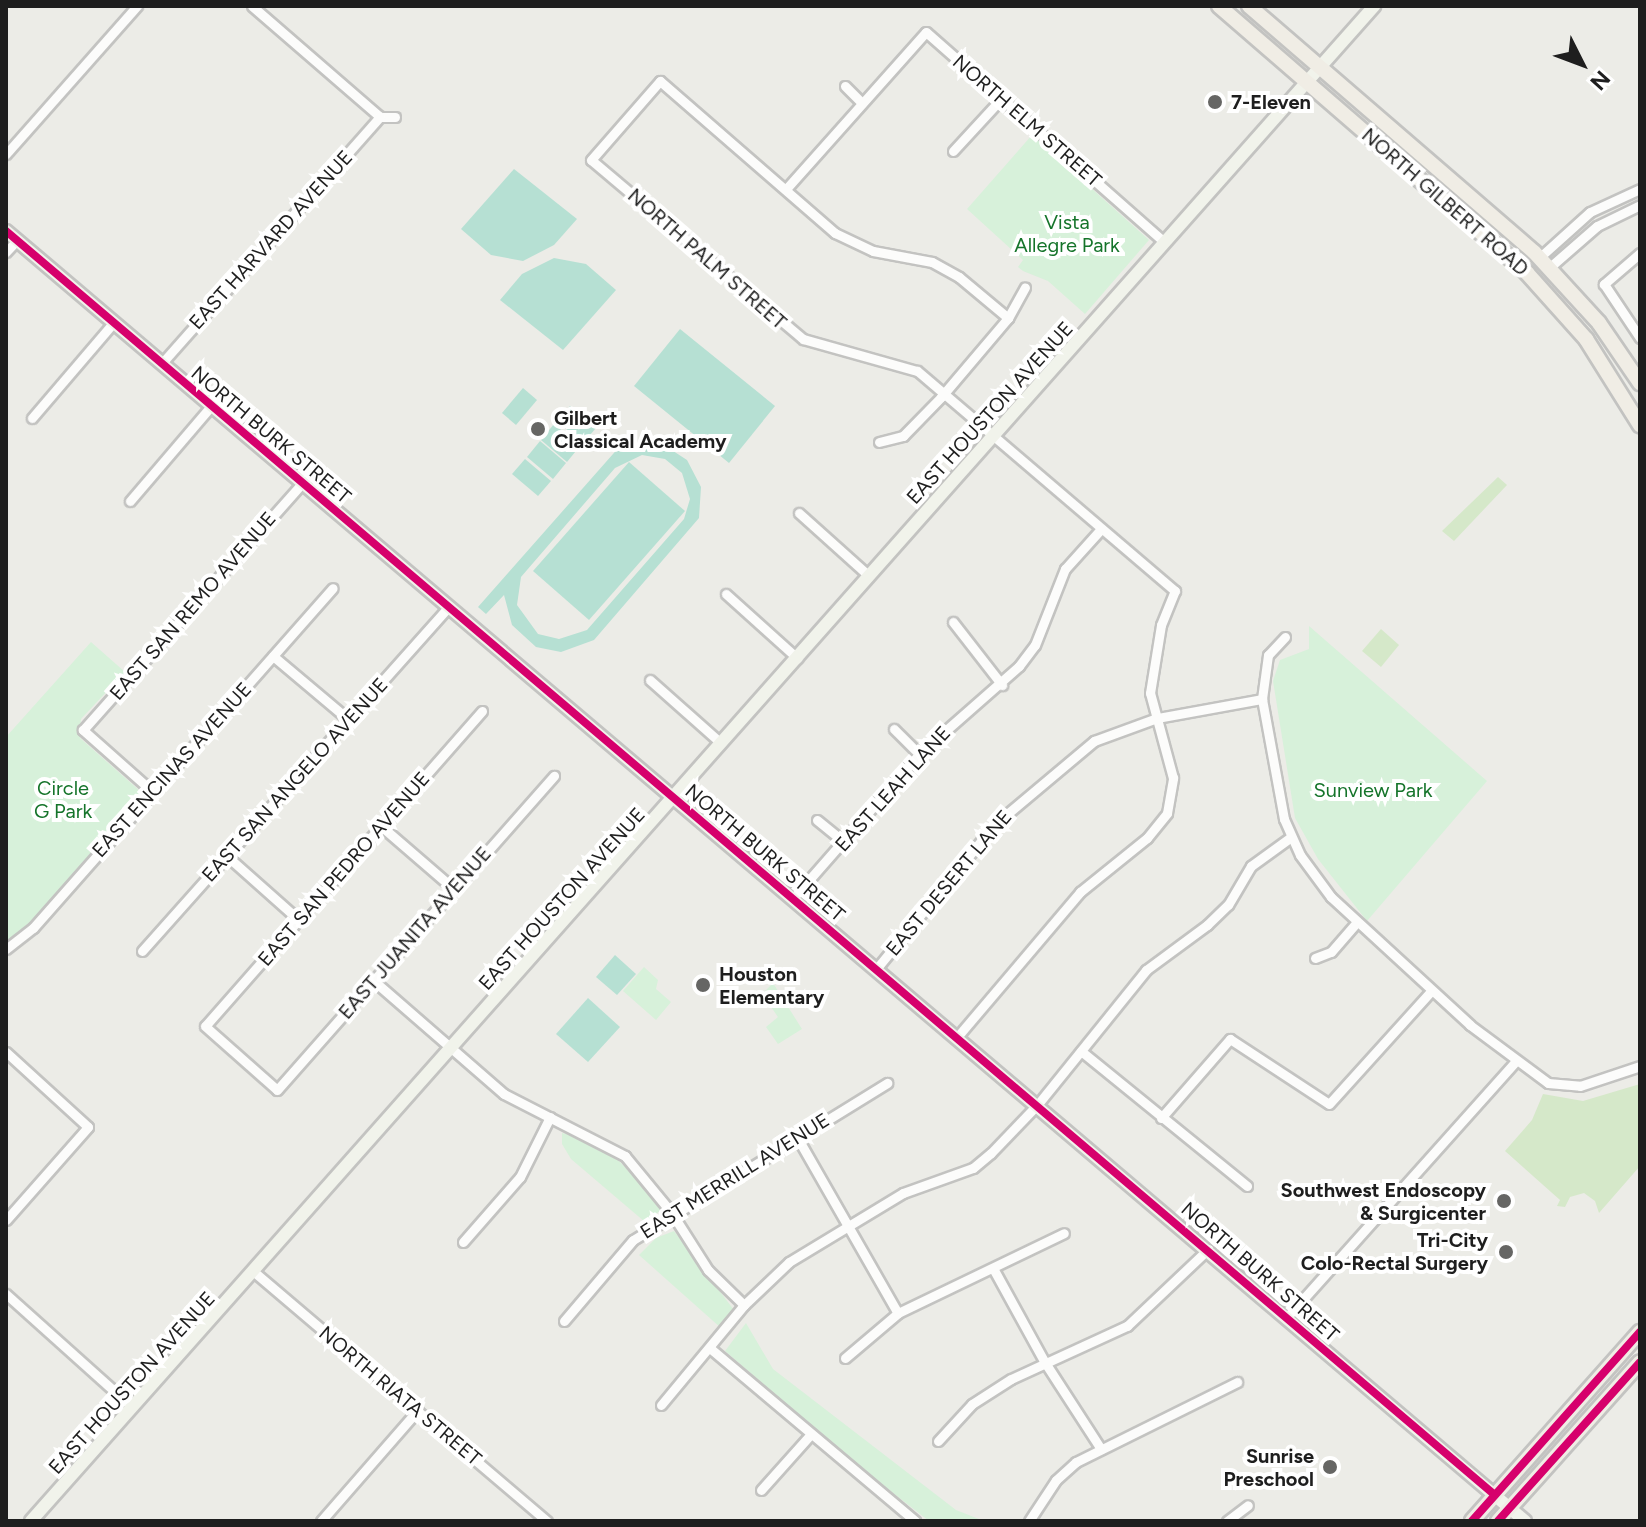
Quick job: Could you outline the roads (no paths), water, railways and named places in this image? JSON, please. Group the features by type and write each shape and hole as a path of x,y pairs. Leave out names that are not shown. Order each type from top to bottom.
{"main road":[{"name":"NORTH GILBERT ROAD","path":"1219,6 1312,74 1545,262 1599,323 1640,383"},
{"name":"NORTH GILBERT ROAD","path":"1249,6 1312,74 1537,283 1593,349 1640,425"},
{"path":"1498,1521 1503,1501 1640,1332"},
{"path":"1472,1521 1503,1501 1640,1362"}],"street":[{"path":"6,154 137,6"},
{"path":"252,6 380,117 395,117"},
{"name":"EAST HOUSTON AVENUE","path":"31,1521 797,658 867,574 1374,6"},
{"name":"NORTH ELM STREET","path":"862,103 926,32 1164,242"},
{"name":"NORTH PALM STREET","path":"786,189 660,81 591,160 780,324 824,346 902,364 944,393 1175,591 1161,625 1150,693 1157,718"},
{"path":"845,86 862,103 786,189 854,245 932,262 972,286 1008,318"},
{"path":"953,151 1001,99"},
{"name":"EAST HARVARD AVENUE","path":"162,363 380,117"},
{"path":"1545,262 1590,212 1640,189"},
{"path":"1545,262 1597,226 1640,205"},
{"path":"6,252 11,235"},
{"name":"NORTH BURK STREET","path":"11,235 1208,1248 1525,1521"},
{"path":"1640,253 1604,284 1637,323 1640,338"},
{"path":"879,442 903,436 944,393 1008,318 1025,287"},
{"path":"32,418 114,322"},
{"path":"130,501 211,406"},
{"name":"EAST SAN REMO AVENUE","path":"153,792 83,730 302,483"},
{"path":"799,513 867,574"},
{"name":"EAST LEAH LANE","path":"794,897 845,843 919,754 1002,685 1035,645 1065,569 1101,529"},
{"name":"EAST ENCINAS AVENUE","path":"6,949 33,928 333,588"},
{"path":"726,594 797,658"},
{"name":"EAST SAN ANGELO AVENUE","path":"142,951 448,607"},
{"path":"953,622 1002,685"},
{"path":"1285,637 1268,655 1262,699 1291,837 1331,897 1356,923 1514,1063 1548,1083 1580,1086 1640,1066"},
{"path":"273,656 349,720"},
{"path":"650,680 721,743"},
{"name":"EAST DESERT LANE","path":"877,968 1009,809 1094,741 1157,718 1262,699"},
{"name":"EAST SAN PEDRO AVENUE","path":"277,1090 205,1026 482,711"},
{"path":"958,1036 1080,892 1147,838 1167,813 1173,778 1157,718"},
{"path":"894,729 919,754"},
{"name":"EAST JUANITA AVENUE","path":"277,1090 554,776"},
{"path":"817,820 845,843"},
{"path":"381,826 454,889"},
{"path":"661,1405 711,1349 744,1305 789,1262 903,1193 973,1168 1038,1104 1146,970 1207,925 1228,905 1257,859 1291,837"},
{"path":"228,857 299,920"},
{"path":"1315,958 1331,952 1356,923"},
{"path":"374,981 504,1094 625,1156 671,1212 708,1270 744,1305"},
{"path":"1161,1118 1230,1039 1329,1104 1431,991"},
{"path":"1081,1051 1247,1186"},
{"path":"6,1052 88,1127 6,1220"},
{"path":"1288,1316 1514,1063"},
{"name":"EAST MERRILL AVENUE","path":"564,1321 633,1240 671,1212 887,1083"},
{"path":"463,1242 520,1177 550,1117"},
{"path":"797,1137 898,1313"},
{"path":"845,1358 898,1313 994,1270 1064,1233"},
{"path":"938,1441 972,1404 1044,1361 1127,1326 1208,1248"},
{"path":"994,1270 1044,1361 1101,1449"},
{"name":"NORTH RIATA STREET","path":"253,1271 547,1521"},
{"path":"6,1294 132,1407"},
{"path":"711,1349 811,1434 902,1518 915,1521"},
{"path":"1029,1521 1056,1480 1101,1449 1145,1432 1237,1382"},
{"path":"321,1521 418,1410"},
{"path":"761,1490 811,1434"},
{"path":"1227,1521 1248,1505"}],"place":[{"name":"7-Eleven","path":"1215,102"},
{"name":"Gilbert Classical Academy","path":"538,429"},
{"name":"Houston Elementary","path":"703,985"},
{"name":"Southwest Endoscopy & Surgicenter","path":"1504,1201"},
{"name":"Tri-City Colo-Rectal Surgery","path":"1506,1252"},
{"name":"Sunrise Preschool","path":"1330,1467"}],"park label":[{"name":"Vista Allegre Park","path":"1067,234"},
{"name":"Sunview Park","path":"1373,790"},
{"name":"Circle G Park","path":"63,800"}]}
